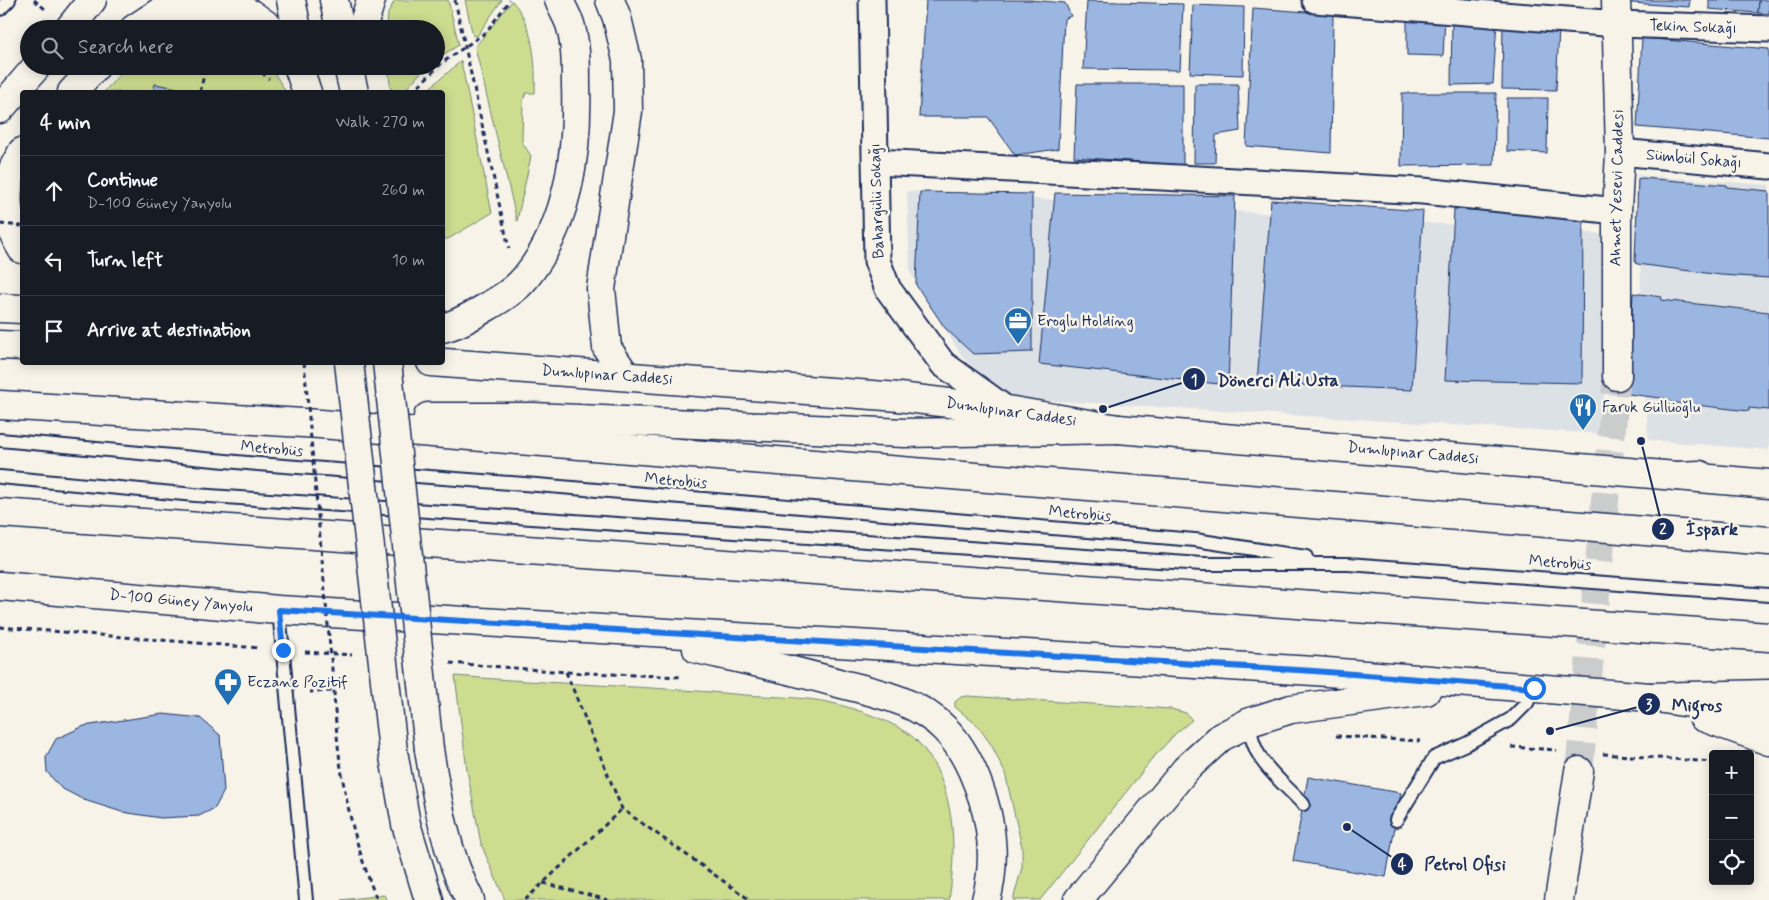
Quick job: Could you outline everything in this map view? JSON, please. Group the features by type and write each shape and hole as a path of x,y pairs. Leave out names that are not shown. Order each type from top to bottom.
{"main road":[{"path":"58,20 92,0"},
{"path":"291,0 295,20"},
{"path":"334,0 338,20"},
{"path":"365,20 371,0"},
{"path":"445,327 452,326 503,298 525,278 540,257 562,210 577,131 576,56 570,24 559,0"},
{"path":"610,0 617,18 627,60 628,111 601,289 607,348 626,376"},
{"path":"148,20 160,12 220,5 236,8 252,14 260,20"},
{"name":"Ahmet Yesevi Caddesi","path":"1616,12 1620,152 1616,211 1616,376"},
{"path":"0,109 29,75"},
{"path":"74,90 88,75"},
{"path":"301,75 305,90"},
{"path":"308,75 312,90"},
{"path":"350,75 354,90"},
{"path":"359,75 360,90"},
{"path":"20,156 10,177 8,210 15,238 20,246"},
{"path":"0,308 20,309"},
{"path":"0,345 20,346"},
{"name":"Dumlupınar Caddesi","path":"445,363 899,397 1007,410 1118,428 1676,476 1769,472"},
{"path":"349,365 393,752 406,824 429,900"},
{"path":"387,365 429,749 436,795 450,849 470,900"},
{"path":"0,405 320,424 1769,541"},
{"path":"320,424 465,416 532,417 906,433 1118,428"},
{"path":"1676,476 1769,484"},
{"path":"0,513 1769,637"},
{"name":"D-100 Güney Yanyolu","path":"0,586 279,610 1314,671 1650,697 1769,715"},
{"path":"618,631 812,675 896,698 945,728 967,760 988,815 992,848 990,888 986,900"},
{"path":"1078,900 1186,769 1221,736 1250,722 1291,709 1485,684"},
{"path":"1650,697 1769,694"},
{"path":"1650,697 1769,741"},
{"path":"1558,894 1580,758"}],"street":[{"name":"Bahargülü Sokağı","path":"872,0 877,261 888,289 943,364 1007,410"},
{"name":"Tekin Sokağı","path":"1314,0 1616,12 1769,30"},
{"name":"Sümbül Sokağı","path":"1620,152 1769,166"},
{"path":"876,162 1423,191 1616,211"}],"lane":[{"path":"0,9 9,0"},
{"name":"Metrobüs","path":"0,440 258,464 1195,540 1348,564"},
{"name":"Metrobüs","path":"0,477 205,496 1202,564 1348,564 1769,595"},
{"path":"279,610 306,900"},
{"path":"1396,820 1434,758 1468,744 1511,720 1527,703 1534,688"},
{"path":"1250,722 1250,739 1261,760 1304,804"}],"path":[{"path":"34,0 58,20"},
{"path":"455,0 513,267 525,278"},
{"path":"445,61 486,32 510,0"},
{"path":"200,90 204,75"},
{"path":"266,75 269,78 271,85"},
{"path":"414,90 430,75"},
{"path":"0,224 20,226"},
{"path":"304,365 341,780 360,856 377,900"},
{"path":"0,626 358,656"},
{"path":"447,663 566,672 685,677"},
{"path":"566,672 622,809 750,900"},
{"path":"310,692 334,691"},
{"path":"1334,736 1468,744 1580,758 1709,762"},
{"path":"526,900 622,809"},
{"path":"544,883 608,900"}],"shaded area":[{"path":"1636,175 1769,185 1769,450 1648,440"},
{"path":"907,191 1604,234 1604,434 1010,398 963,358 910,272"}],"green space":[{"path":"395,0 448,0 459,45 445,54 445,20 388,20 388,13"},
{"path":"465,0 502,0 477,36 473,36"},
{"path":"512,1 525,21 529,33 534,57 535,81 535,93 526,93 523,101 522,142 531,156 517,221 475,47"},
{"path":"461,61 492,213 448,239 445,239 445,90 427,90"},
{"path":"119,75 276,75 285,90 106,90"},
{"path":"389,75 419,75 405,90 391,90"},
{"path":"455,676 804,699 845,707 891,724 911,735 931,758 947,796 953,838 952,880 949,900 505,900 481,844 467,770"},
{"path":"961,697 1171,709 1186,713 1192,720 1176,733 1154,757 1040,900 1013,900 1022,867 1022,847 1005,773 992,746 977,725 955,707 955,702"},
{"path":"384,895 387,900 341,900"}],"building":[{"path":"926,0 1030,0 1065,3 1071,16 1064,19 1058,149 1015,155 988,117 919,117"},
{"path":"1632,0 1690,0 1689,7 1632,3"},
{"path":"1709,0 1759,0 1758,13 1709,9"},
{"path":"1759,0 1769,0 1769,14 1758,13"},
{"path":"1087,1 1183,4 1180,70 1083,69"},
{"path":"1193,5 1244,7 1243,75 1190,73"},
{"path":"1253,8 1333,14 1331,153 1246,146"},
{"path":"1407,16 1445,18 1443,56 1407,55"},
{"path":"1452,20 1497,21 1493,84 1451,85"},
{"path":"1503,23 1559,27 1556,90 1502,89"},
{"path":"1642,38 1769,49 1769,138 1637,127"},
{"path":"155,84 178,88 178,90 154,90"},
{"path":"1077,84 1183,84 1183,165 1074,157"},
{"path":"1195,84 1238,84 1240,131 1216,135 1215,163 1194,163"},
{"path":"1402,93 1496,93 1494,165 1401,166"},
{"path":"1507,98 1548,98 1547,153 1507,151"},
{"path":"1638,179 1727,185 1727,187 1769,191 1769,278 1721,275 1637,264 1635,261"},
{"path":"920,192 1032,194 1032,352 973,354 945,328 916,285"},
{"path":"1055,193 1235,196 1228,385 1039,364"},
{"path":"1271,200 1423,211 1412,390 1257,383"},
{"path":"1454,209 1583,216 1582,383 1445,380"},
{"path":"1633,293 1662,297 1661,300 1769,312 1769,410 1749,408 1749,411 1669,402 1669,399 1628,394"},
{"path":"163,714 200,718 220,735 224,791 215,808 199,816 161,818 122,812 84,800 61,788 47,772 46,757 56,739 84,726"},
{"path":"1308,777 1401,793 1386,877 1293,861"}],"tunnel":[{"path":"1579,771 1617,376"}],"place":[{"name":"Eroglu Holding","path":"1018,345"},
{"name":"Dönerci Ali Usta","path":"1103,409"},
{"name":"Faruk Güllüoğlu","path":"1583,431"},
{"name":"İspark","path":"1641,441"},
{"name":"Eczane Pozitif","path":"228,706"},
{"name":"Migros","path":"1550,731"},
{"name":"Petrol Ofisi","path":"1347,827"}],"route":[{"path":"283,650 279,610 791,642 1314,671 1534,688"}]}
